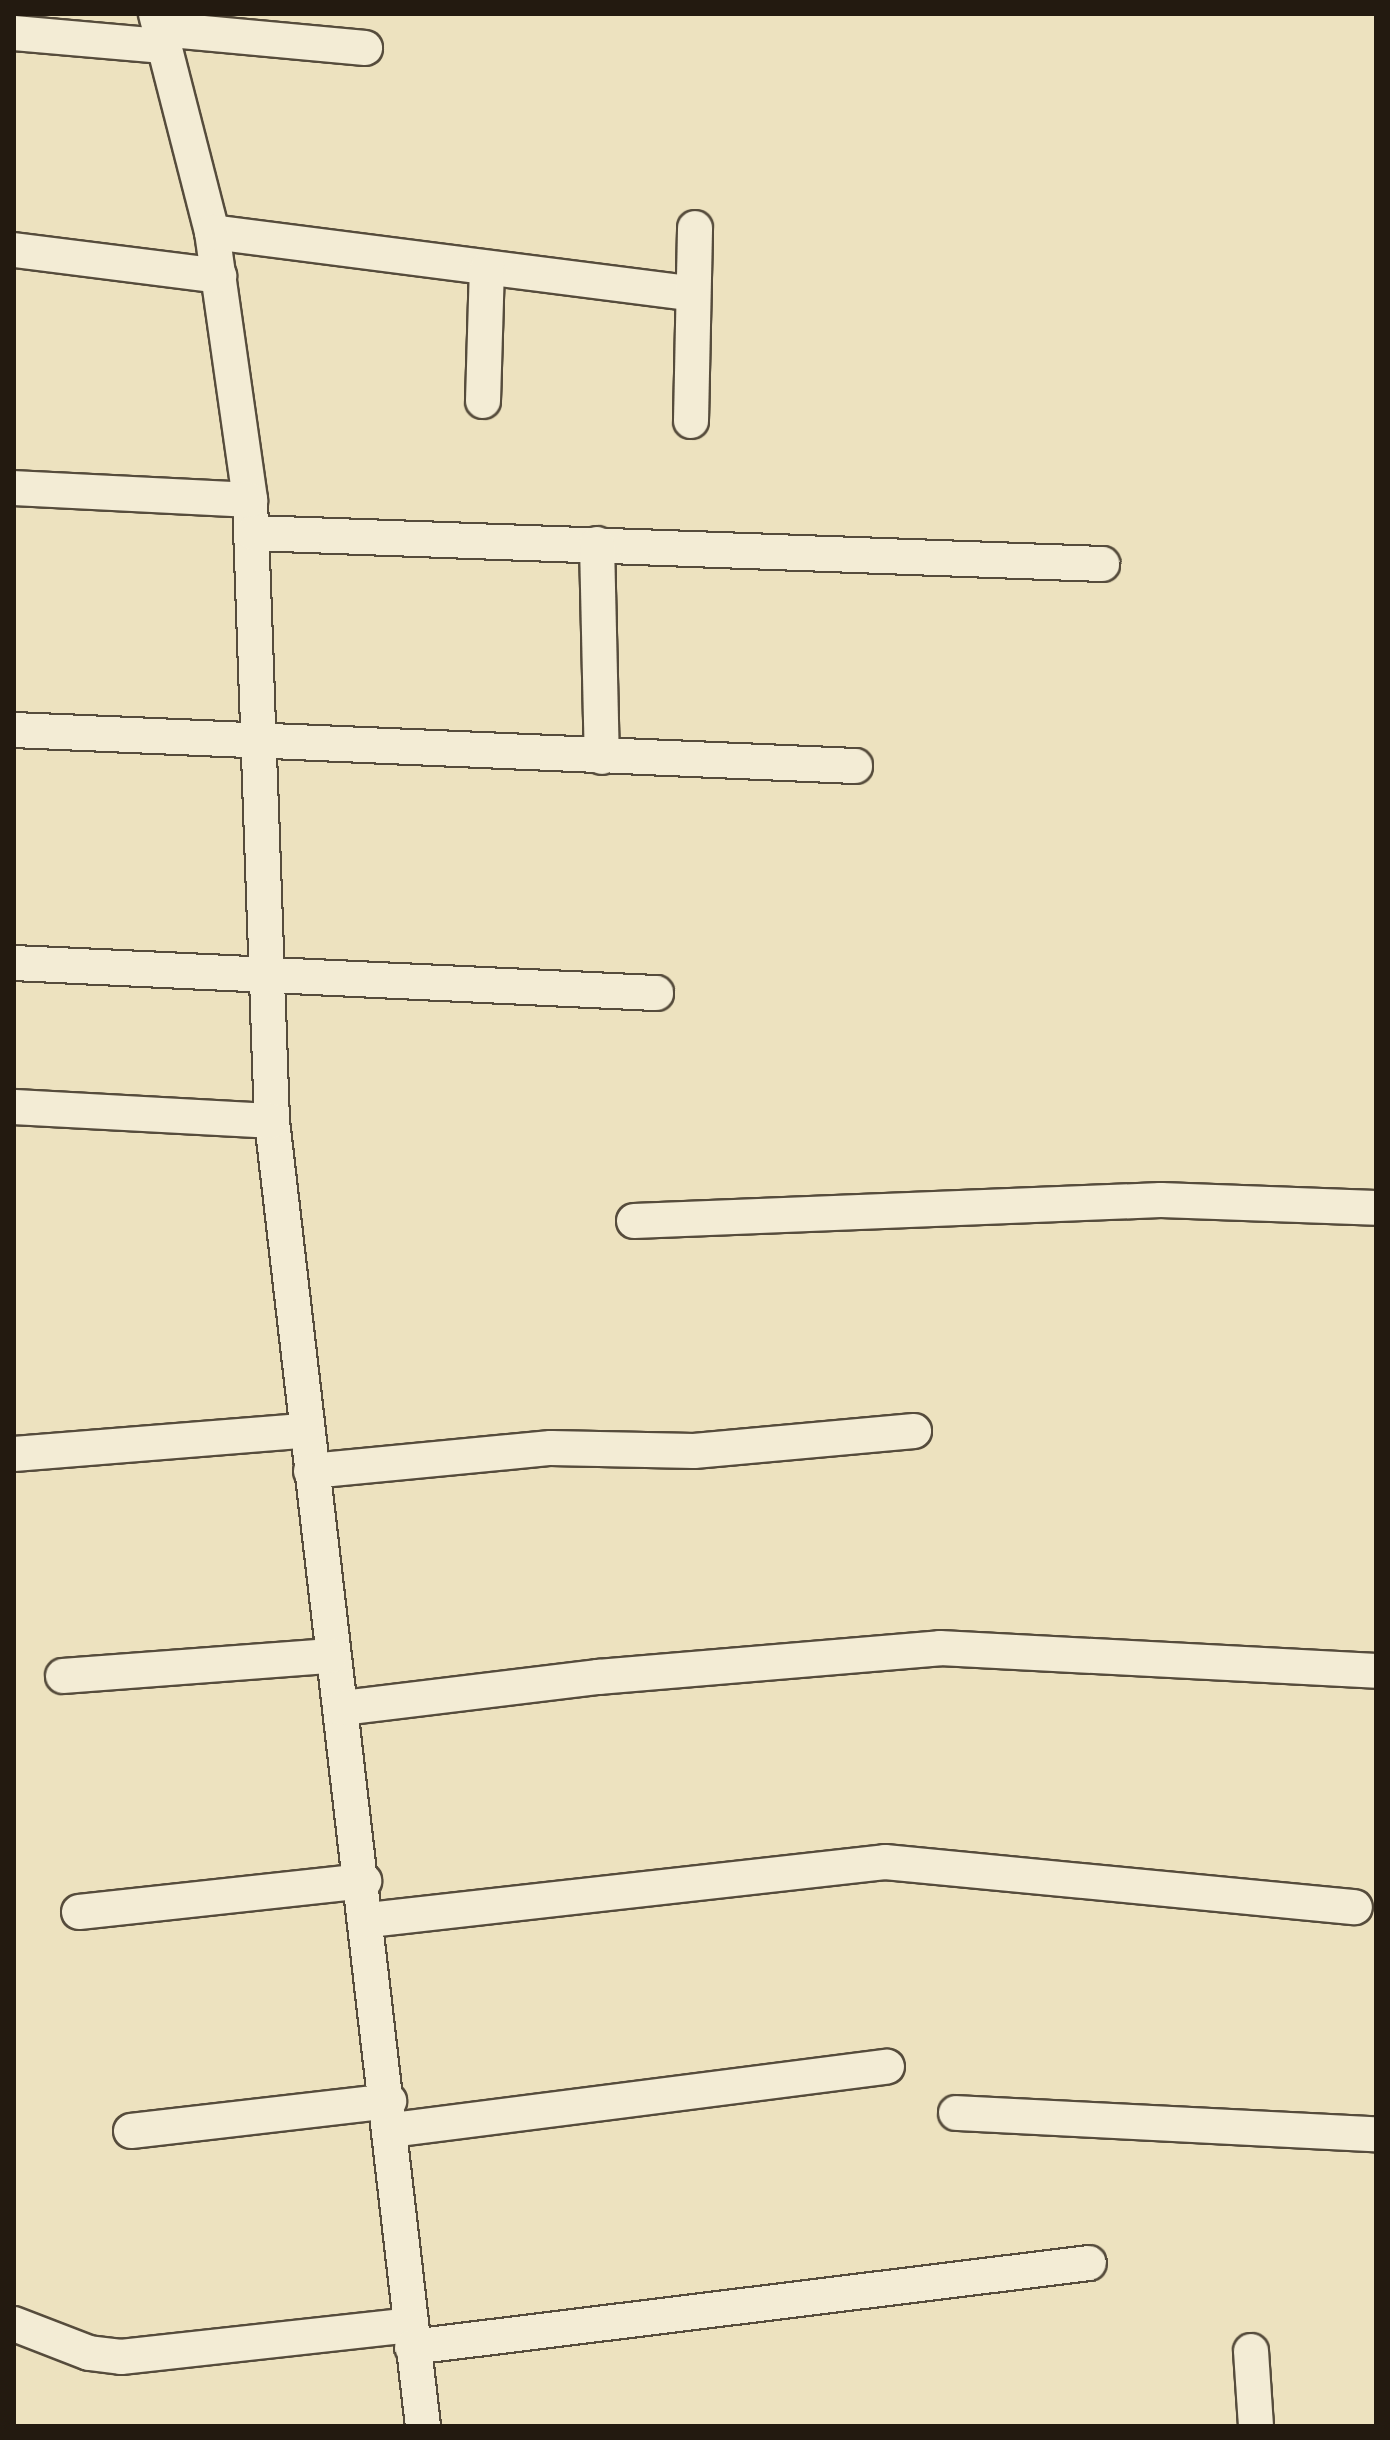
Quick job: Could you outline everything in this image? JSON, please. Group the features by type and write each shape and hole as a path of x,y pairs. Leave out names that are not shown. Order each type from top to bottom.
{"street":[{"path":"14,33 160,30 365,48"},
{"path":"160,30 212,232 251,516 261,743 264,977 272,1121 302,1431 311,1471 330,1656 342,1708 369,1920 423,2426"},
{"path":"691,421 695,228"},
{"path":"212,232 693,294"},
{"path":"14,250 219,276"},
{"path":"483,401 487,269"},
{"path":"14,488 251,516 597,544 1102,564"},
{"path":"597,544 602,757"},
{"path":"14,730 261,743 855,766"},
{"path":"14,963 656,993"},
{"path":"14,1107 272,1121"},
{"path":"634,1221 1161,1200 1376,1208"},
{"path":"14,1454 302,1431"},
{"path":"311,1471 551,1448 694,1451 914,1431"},
{"path":"342,1708 614,1675 940,1648 1376,1671"},
{"path":"63,1676 330,1656"},
{"path":"369,1920 885,1862 1355,1907"},
{"path":"79,1912 364,1881"},
{"path":"131,2131 390,2116 887,2067"},
{"path":"956,2113 1376,2134"},
{"path":"14,2324 89,2353 121,2357 411,2336 1089,2263"},
{"path":"1251,2351 1256,2426"}]}
